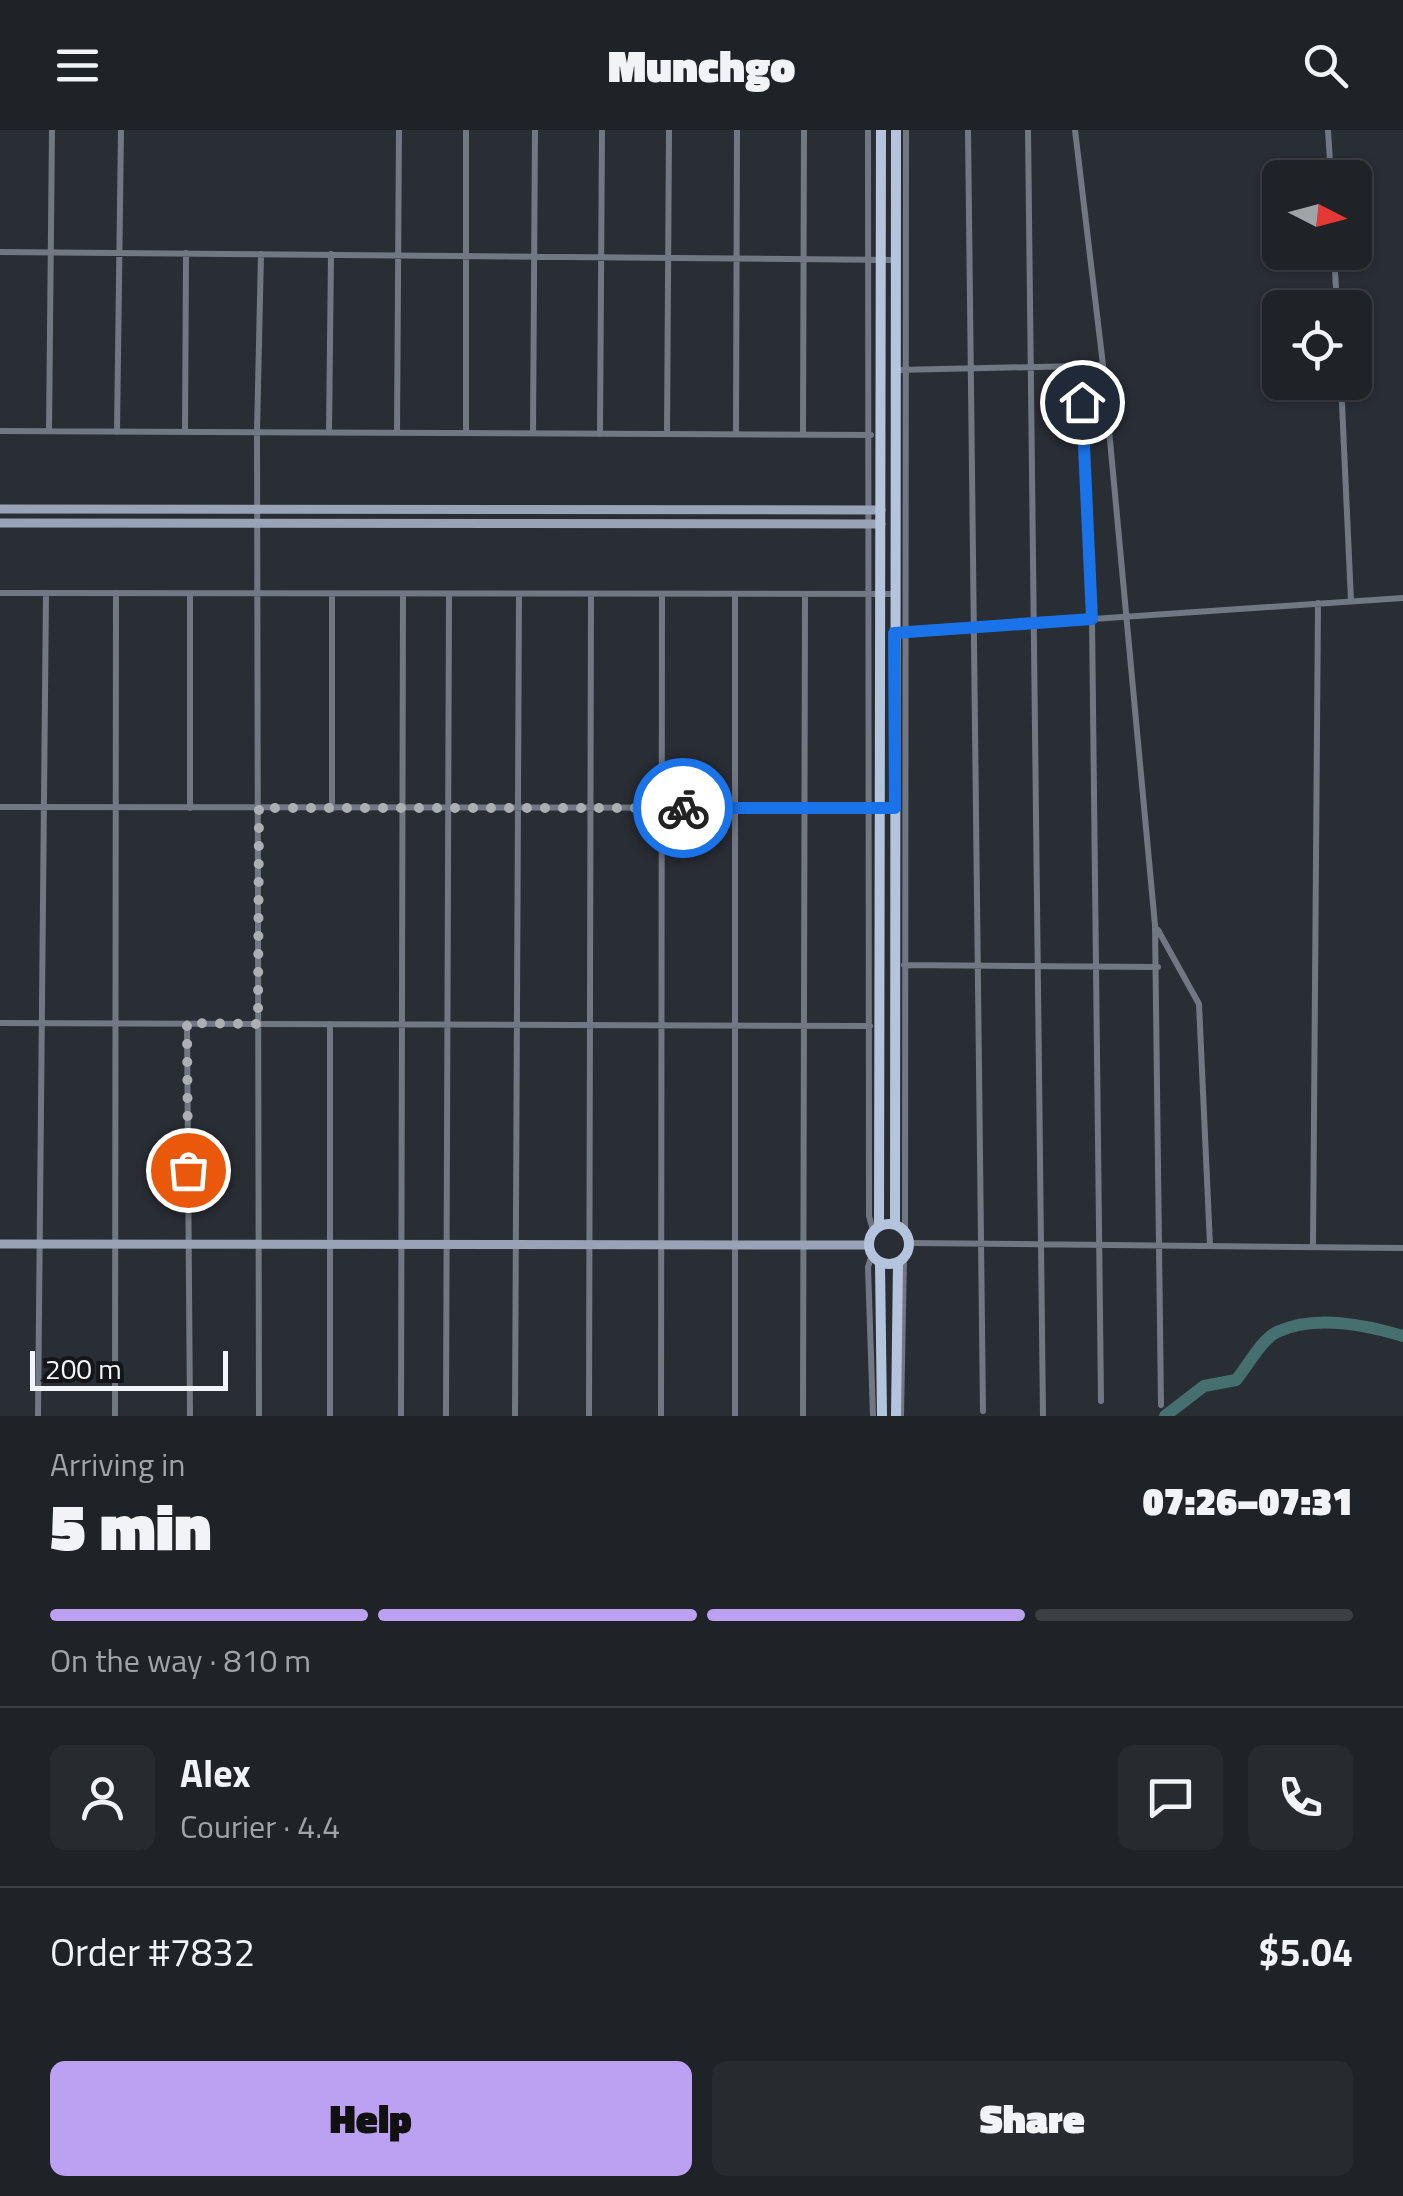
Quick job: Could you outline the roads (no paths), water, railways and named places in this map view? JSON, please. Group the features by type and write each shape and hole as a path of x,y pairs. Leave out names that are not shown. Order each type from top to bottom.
{"main road":[{"path":"881,130 882,510 875,524 875,594 900,965 903,1233 898,1416"},
{"path":"882,1416 873,1254 875,1026 899,632 894,594 902,370 896,260 896,130"},
{"path":"0,510 882,510"},
{"path":"0,522 875,524"},
{"path":"876,1228 903,1233"},
{"path":"0,1244 803,1242 902,1260"}],"street":[{"path":"50,432 52,130"},
{"path":"117,432 122,130"},
{"path":"397,433 399,130"},
{"path":"466,130 466,433"},
{"path":"533,433 534,130"},
{"path":"600,434 602,130"},
{"path":"667,434 669,130"},
{"path":"736,434 737,130"},
{"path":"803,434 804,130"},
{"path":"868,130 869,510 875,524"},
{"path":"906,130 899,632 900,965 1158,967"},
{"path":"968,130 983,1411"},
{"path":"1028,130 1043,1416"},
{"path":"1075,130 1104,366 1158,967 1161,1406"},
{"path":"1328,130 1329,160"},
{"path":"0,252 896,260"},
{"path":"185,432 186,253"},
{"path":"259,1416 257,432 261,254"},
{"path":"329,432 331,254"},
{"path":"1080,366 1092,619 1101,1400"},
{"path":"902,370 1104,366"},
{"path":"1341,400 1351,600"},
{"path":"0,431 882,435"},
{"path":"0,593 894,594"},
{"path":"38,1416 46,593"},
{"path":"115,1416 116,594"},
{"path":"190,594 190,808"},
{"path":"332,594 332,808"},
{"path":"401,1416 403,594"},
{"path":"446,1416 448,594"},
{"path":"515,1416 519,594"},
{"path":"589,1416 591,594"},
{"path":"661,1416 662,594"},
{"path":"735,594 735,1416"},
{"path":"803,1416 805,594"},
{"path":"0,1022 875,1026 869,808 875,594"},
{"path":"899,632 1403,598"},
{"path":"1313,1245 1318,603"},
{"path":"0,807 889,808"},
{"path":"1155,925 1198,1004 1210,1244"},
{"path":"187,1023 190,1416"},
{"path":"330,1024 330,1416"},
{"path":"903,1233 981,1243 1403,1248"},
{"path":"872,1416 868,1267 873,1254"}],"waterway":[{"path":"1165,1416 1204,1386 1236,1380 1277,1332 1324,1322 1403,1336"}]}
